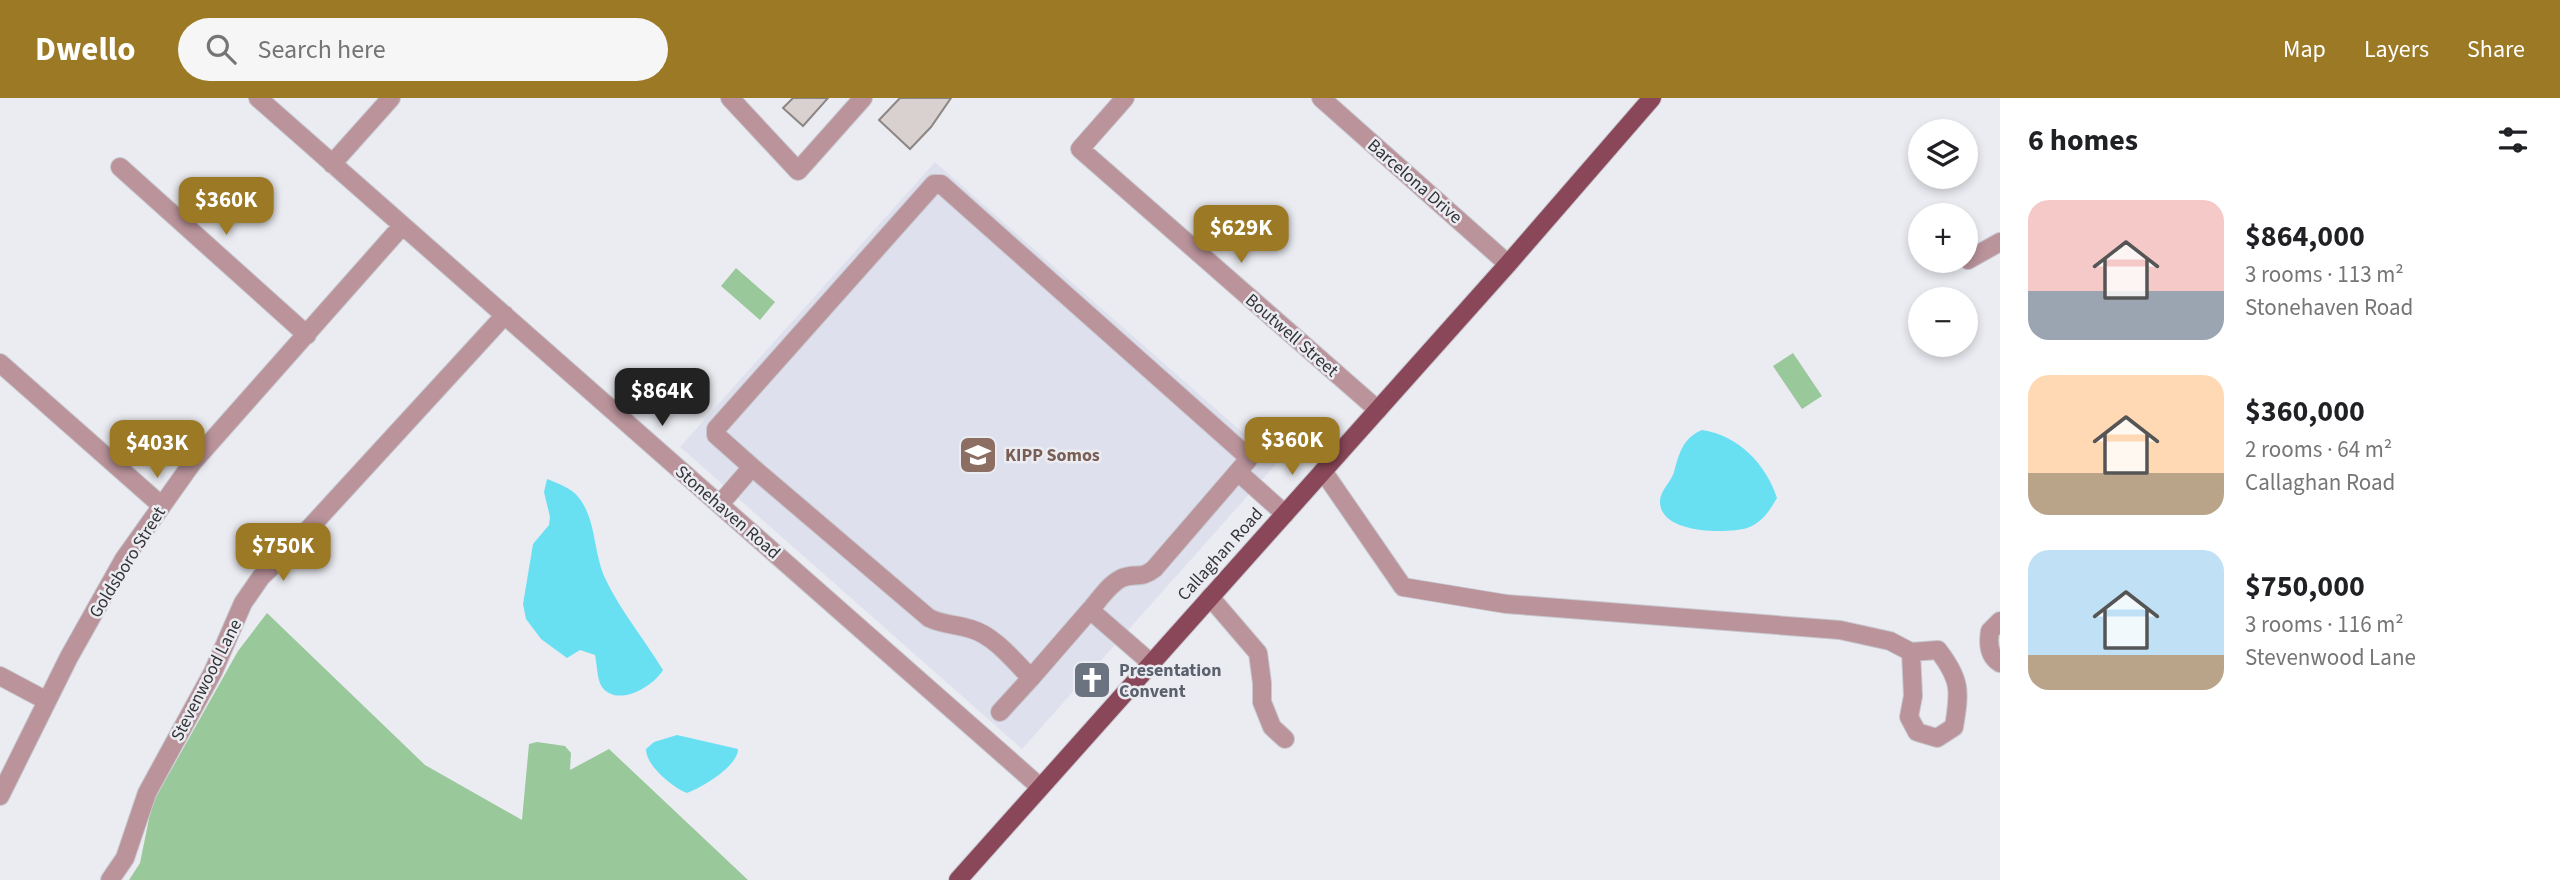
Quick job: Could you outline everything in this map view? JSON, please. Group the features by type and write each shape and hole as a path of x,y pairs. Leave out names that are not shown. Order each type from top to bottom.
{"main road":[{"name":"Callaghan Road","path":"958,880 1508,264 1652,98"}],"street":[{"name":"Stonehaven Road","path":"258,98 1040,787"},
{"path":"332,164 391,98"},
{"path":"730,98 798,171 863,98"},
{"name":"Boutwell Street","path":"1125,98 1080,149 1378,410"},
{"name":"Barcelona Drive","path":"1321,98 1508,264"},
{"path":"120,167 307,335"},
{"path":"1000,712 1031,678 1090,610 1114,584 1124,577 1145,576 1154,569 1248,460 1247,456 941,184 934,184 716,429 716,435 929,618 943,625 973,629 988,637 1031,678"},
{"name":"Goldsboro Street","path":"0,796 69,657 124,559 193,463 232,416 402,226"},
{"path":"1978,254 2000,242"},
{"name":"Stevenwood Lane","path":"110,880 125,858 147,793 218,661 243,603 261,577 293,546 505,315"},
{"path":"0,363 162,506"},
{"path":"720,504 752,467"},
{"path":"1323,471 1403,587 1506,604 1840,630 1890,640 1911,652 1938,650 1954,671 1959,698 1954,727 1937,738 1917,732 1909,717 1913,696 1911,652"},
{"path":"1238,472 1284,514"},
{"path":"1210,597 1258,653 1262,702 1272,727 1285,739"},
{"path":"1090,610 1151,663"},
{"path":"2000,621 1990,631 1988,642 1995,660 2000,663"},
{"path":"0,676 47,701"}],"shaded area":[{"name":"KIPP Somos","path":"935,162 1277,463 1022,749 680,447"}],"green space":[{"path":"736,268 775,302 760,320 721,286"},
{"path":"1793,353 1822,396 1802,409 1773,366"},
{"path":"267,613 425,765 522,820 529,744 537,742 565,746 571,753 570,770 609,749 748,880 129,880 140,863 152,804 238,651"}],"water":[{"path":"1702,430 1715,433 1739,445 1766,474 1777,498 1765,516 1752,526 1724,531 1695,529 1670,520 1663,512 1660,497 1673,476 1680,452 1690,437"},
{"path":"547,479 573,492 585,507 606,580 663,670 652,682 635,692 626,695 609,693 600,684 595,655 580,650 567,658 541,639 526,619 523,604 533,544 549,525 550,517 544,492"},
{"path":"677,735 738,749 736,756 726,769 687,793 661,775 647,756 646,749 654,742"}],"building":[{"path":"793,98 828,98 803,126 783,108"},
{"path":"900,98 951,98 931,127 910,149 879,120"}],"place":[{"name":"KIPP Somos","path":"978,455"},
{"name":"Presentation Convent","path":"1092,680"}]}
